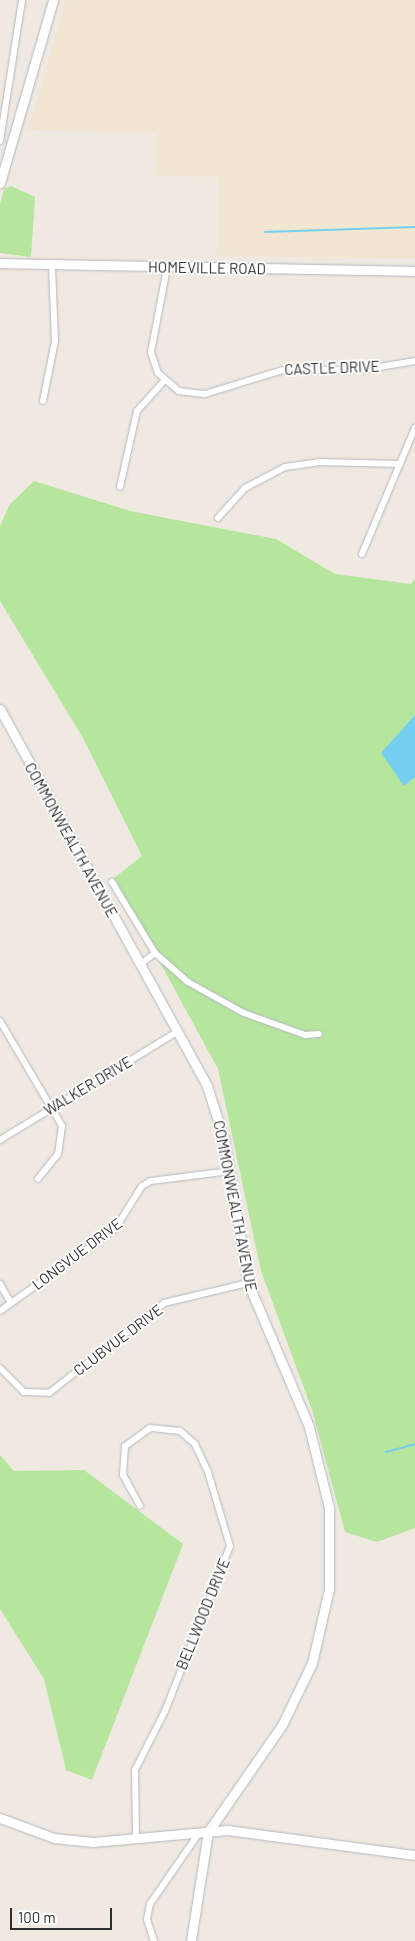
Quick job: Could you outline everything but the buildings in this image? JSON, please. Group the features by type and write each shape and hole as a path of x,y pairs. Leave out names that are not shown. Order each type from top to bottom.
{"street":[{"path":"0,141 22,0"},
{"path":"1,181 53,0"},
{"path":"0,168 1,181"},
{"path":"0,257 13,263"},
{"name":"HOMEVILLE ROAD","path":"0,263 167,268 415,271"},
{"path":"0,267 13,263"},
{"path":"43,401 55,341 52,265"},
{"path":"120,486 137,411 164,380 153,362 151,346 167,268"},
{"name":"CASTLE DRIVE","path":"164,380 179,391 200,395 277,371 361,370 415,361"},
{"path":"362,554 415,428"},
{"path":"218,518 245,488 284,467 319,462 400,464"},
{"name":"COMMONWEALTH AVENUE","path":"0,709 207,1086 230,1171 248,1283 309,1428 324,1480 329,1508 329,1590 312,1663 291,1710 204,1832"},
{"path":"112,882 155,953 188,982 244,1014 305,1035 319,1034"},
{"path":"140,965 155,953"},
{"path":"0,1021 62,1126 62,1142 58,1154 38,1180"},
{"name":"WALKER DRIVE","path":"0,1140 177,1032"},
{"name":"LONGVUE DRIVE","path":"0,1311 115,1229 142,1186 151,1181 230,1171"},
{"name":"CLUBVUE DRIVE","path":"0,1368 24,1392 49,1393 164,1303 248,1283"},
{"path":"0,1284 10,1303"},
{"name":"BELLWOOD DRIVE","path":"136,1838 135,1770 165,1711 230,1546 208,1472 195,1444 180,1432 149,1429 125,1446 123,1475 140,1506"},
{"path":"0,1818 54,1838 93,1842 227,1830 415,1855"},
{"path":"154,1941 147,1919 150,1904 204,1832"},
{"path":"192,1941 204,1832"}],"shaded area":[{"path":"66,0 415,0 415,259 217,255 219,177 156,175 157,133 28,130"}],"green space":[{"path":"11,186 35,197 31,257 0,253 0,204 4,189"},
{"path":"34,481 130,511 276,539 335,574 411,584 415,579 415,1528 377,1542 345,1532 312,1410 261,1271 218,1069 114,878 142,856 83,738 0,601 0,526 10,504"},
{"path":"0,1455 14,1471 84,1470 183,1544 92,1780 66,1770 44,1679 0,1609"}],"water":[{"path":"415,715 415,777 404,786 381,753"}],"waterway":[{"path":"265,232 415,227"},
{"path":"386,1452 415,1444"}]}
